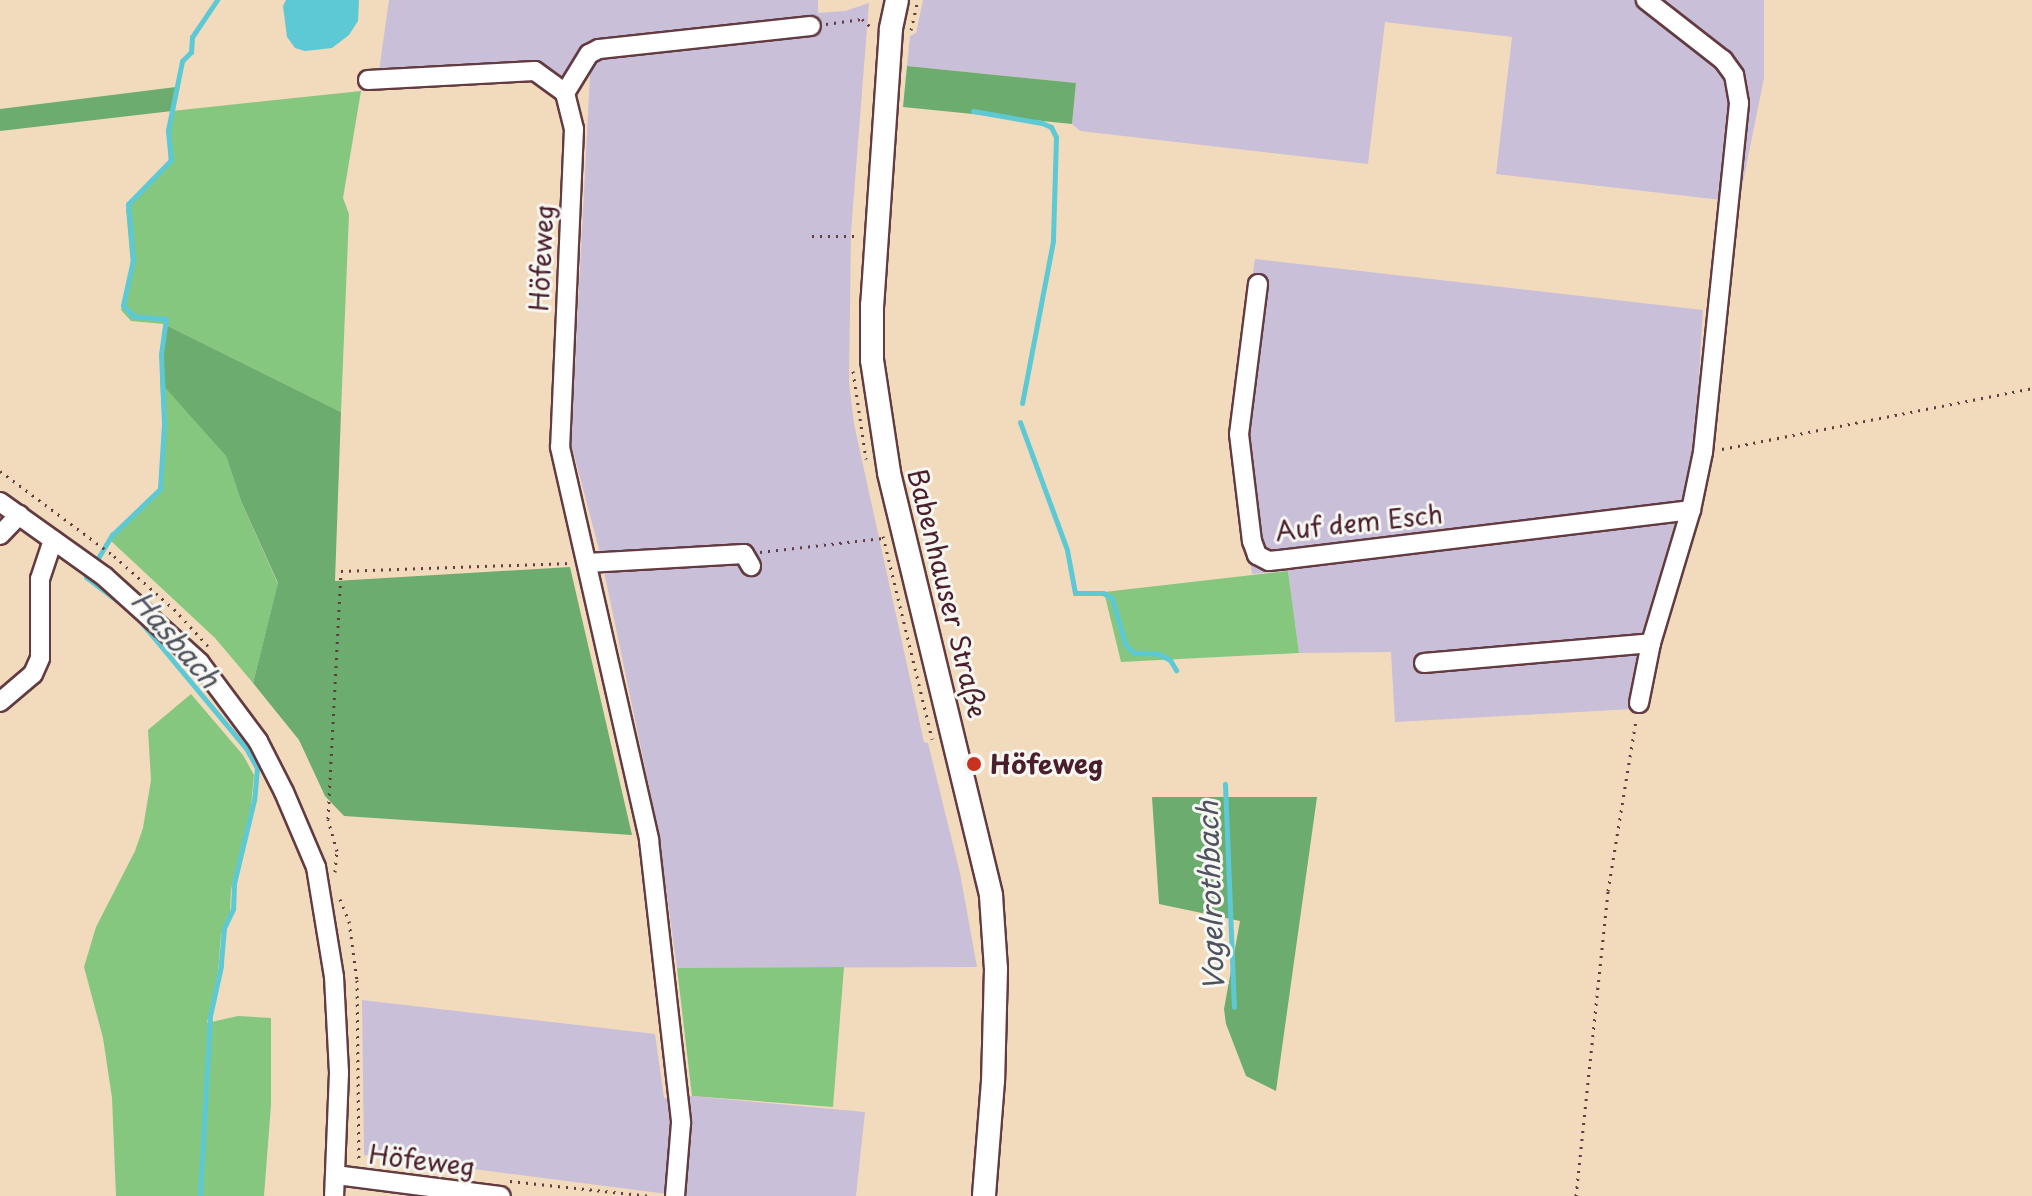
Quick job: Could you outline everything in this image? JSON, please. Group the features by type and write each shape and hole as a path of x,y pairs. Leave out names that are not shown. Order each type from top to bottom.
{"main road":[{"name":"Babenhauser Straße","path":"897,0 891,29 872,305 872,360 889,473 991,896 996,969 984,1196"}],"street":[{"path":"1639,703 1651,643 1691,510 1703,452 1737,132 1738,88 1734,75 1723,60 1646,0"},
{"path":"368,80 535,71 565,93 589,54 599,49 811,26"},
{"name":"Höfeweg","path":"565,93 574,129 560,447 649,840 681,1123 675,1196"},
{"name":"Auf dem Esch","path":"1258,284 1239,434 1252,541 1257,555 1269,561 1691,510"},
{"path":"0,502 105,577 180,643 229,699 258,741 316,867 334,977 339,1073 334,1196"},
{"path":"0,535 19,515"},
{"path":"0,702 33,674 40,658 40,579 53,540"},
{"path":"587,563 747,560"},
{"path":"1424,663 1651,643"},
{"name":"Höfeweg","path":"336,1175 501,1196"}],"path":[{"path":"912,30 918,0"},
{"path":"811,26 862,19 873,28"},
{"path":"812,236 856,236"},
{"path":"1703,452 2032,388"},
{"path":"0,471 114,556"},
{"path":"747,560 883,538"},
{"path":"334,884 337,851 328,819 341,571 587,563"},
{"path":"1576,1196 1608,891 1639,703"}],"shaded area":[{"path":"389,0 818,0 818,13 845,11 869,3 851,232 849,382 854,424 924,742 928,743 960,873 977,967 677,968 658,830 601,557 571,443 590,74 361,91 363,72 379,71"},
{"path":"923,0 1764,0 1764,78 1739,202 1496,174 1512,37 1385,22 1368,164 1080,131 1072,124 1076,83 907,66 910,36 916,33"},
{"path":"1255,259 1703,310 1694,459 1640,640 1633,709 1395,722 1391,652 1299,653 1288,571 1252,574 1232,420"},
{"path":"362,1000 655,1034 664,1098 692,1096 865,1112 856,1196 683,1196 364,1155"}],"green space":[{"path":"907,66 1076,83 1072,124 903,107"},
{"path":"176,87 172,111 0,131 0,109"},
{"path":"361,91 343,198 349,214 341,412 164,324 131,321 121,310 131,265 126,209 169,165 167,135 172,111"},
{"path":"164,324 341,412 335,581 570,567 632,835 344,816 325,796 299,740 253,683 278,583 241,501 226,456 162,384"},
{"path":"160,379 226,456 241,501 278,584 253,683 215,638 110,540 158,494 163,429"},
{"path":"1288,571 1299,653 1121,662 1104,592"},
{"path":"191,694 243,755 254,775 251,807 231,890 230,916 221,935 218,973 207,1023 238,1016 271,1018 271,1105 264,1196 116,1196 112,1098 103,1038 84,967 96,927 135,851 143,828 151,780 148,730"},
{"path":"1152,797 1317,797 1276,1091 1246,1076 1226,1024 1224,1009 1240,921 1159,904"},
{"path":"844,967 833,1107 692,1096 677,968"}],"water":[{"path":"286,0 359,0 358,21 349,35 332,48 305,51 295,48 287,37 283,6"}],"waterway":[{"name":"Hasbach","path":"95,563 112,535 160,489 164,423 161,354 166,319 133,316 123,305 133,260 128,204 171,160 168,130 182,61 191,52 192,37 217,0"},
{"name":"Vogelrothbach","path":"973,111 1042,123 1051,127 1056,137 1053,241 1022,403"},
{"name":"Vogelrothbach","path":"1020,422 1067,550 1075,593 1103,593 1112,598 1125,644 1134,653 1159,654 1170,660 1176,670"},
{"name":"Hasbach","path":"90,572 86,577 124,606"},
{"name":"Hasbach","path":"135,615 246,748 257,768 254,800 234,883 233,909 224,928 221,966 210,1016 200,1196"},
{"name":"Vogelrothbach","path":"1225,784 1234,1007"}],"place":[{"name":"Höfeweg","path":"974,764"}]}
